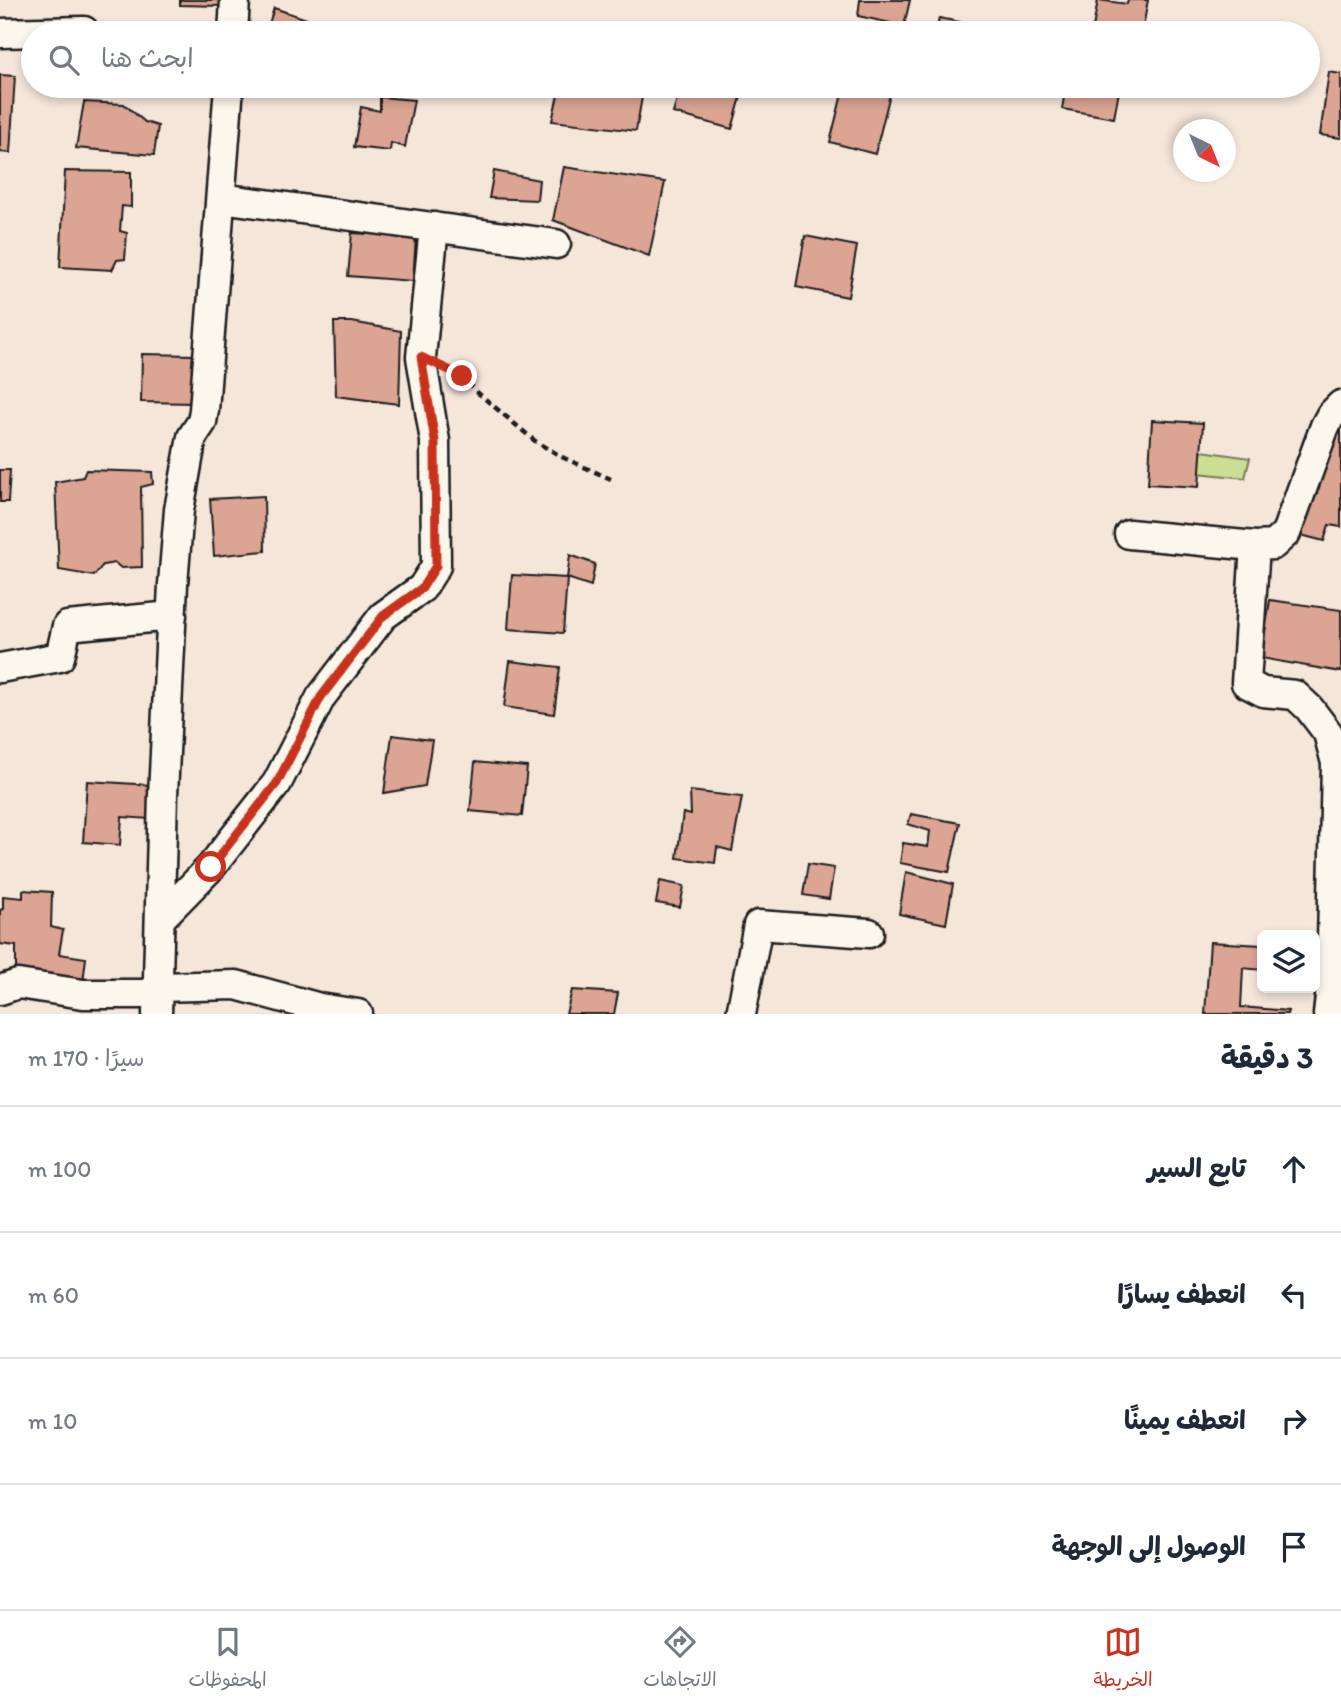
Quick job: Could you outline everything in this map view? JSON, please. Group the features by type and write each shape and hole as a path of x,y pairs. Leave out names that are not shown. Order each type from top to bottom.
{"street":[{"path":"234,21 235,0"},
{"path":"0,33 21,32"},
{"path":"158,998 172,616 179,510 192,436 202,422 204,410 228,98"},
{"path":"221,198 556,244"},
{"path":"160,919 211,867 277,783 321,697 383,616 422,588 436,566 435,441 421,357 434,227"},
{"path":"1129,534 1255,546 1273,545 1286,533 1325,426 1341,405"},
{"path":"1255,546 1246,683 1263,692 1295,695 1328,733 1336,763 1330,1013"},
{"path":"0,668 60,657 67,626 172,616"},
{"path":"741,1014 758,925 869,933"},
{"path":"0,990 18,984 83,993 158,998 236,985 320,1008 358,1014"}],"path":[{"path":"421,357 462,376 478,393 536,441 564,458 611,480"}],"green space":[{"path":"1202,451 1250,458 1245,478 1198,473"}],"building":[{"path":"180,0 220,0 220,6 180,5"},
{"path":"860,0 910,0 905,21 881,21 858,16"},
{"path":"1098,0 1127,4 1128,0 1148,0 1144,21 1094,21"},
{"path":"274,8 312,21 270,21"},
{"path":"1329,72 1341,74 1341,138 1320,135"},
{"path":"0,75 15,76 10,153 0,152"},
{"path":"380,98 414,100 405,147 391,143 390,151 354,147 361,107 380,111"},
{"path":"557,98 642,98 636,131 552,121"},
{"path":"677,98 741,98 732,129 673,113"},
{"path":"841,98 889,98 875,154 830,142"},
{"path":"1064,98 1118,98 1114,118 1062,109"},
{"path":"84,102 124,104 145,122 158,126 154,155 76,148"},
{"path":"564,167 665,182 649,256 553,220"},
{"path":"65,171 131,172 131,207 122,206 120,231 127,233 125,259 117,260 112,270 60,267"},
{"path":"494,171 539,180 537,200 489,198"},
{"path":"352,233 416,237 413,281 348,276"},
{"path":"805,236 857,246 848,297 796,287"},
{"path":"334,322 352,322 401,331 399,404 336,396"},
{"path":"142,354 195,355 194,403 141,402"},
{"path":"1341,419 1341,527 1329,525 1324,541 1297,534"},
{"path":"1152,420 1203,423 1199,487 1148,484"},
{"path":"0,470 10,470 8,502 0,502"},
{"path":"86,470 152,472 153,484 141,487 142,567 121,568 115,563 103,565 94,576 59,570 55,482 83,477"},
{"path":"264,496 265,551 214,556 210,499"},
{"path":"570,555 595,564 591,586 567,578"},
{"path":"512,575 567,578 563,633 508,629"},
{"path":"1270,600 1341,610 1341,672 1261,658"},
{"path":"510,661 560,667 554,714 504,707"},
{"path":"392,735 432,740 425,786 384,793"},
{"path":"475,762 527,767 522,816 470,811"},
{"path":"87,781 152,785 150,819 122,817 120,845 83,842"},
{"path":"690,791 742,797 732,851 717,847 715,863 677,858 683,813 691,815"},
{"path":"911,814 960,823 949,872 900,863 903,843 928,847 930,831 908,824"},
{"path":"808,864 834,868 829,899 803,895"},
{"path":"906,872 953,884 946,924 899,914"},
{"path":"660,881 684,886 680,907 656,903"},
{"path":"23,890 52,892 51,927 63,930 59,954 86,958 83,982 16,970 16,946 0,944 0,910 3,909 3,896 23,898"},
{"path":"1210,942 1257,945 1257,969 1243,968 1241,1007 1288,1011 1287,1014 1205,1014"},
{"path":"572,990 618,993 614,1014 566,1014"}],"route":[{"path":"211,867 277,783 321,697 383,616 422,588 436,566 435,441 421,357 462,376"}]}
